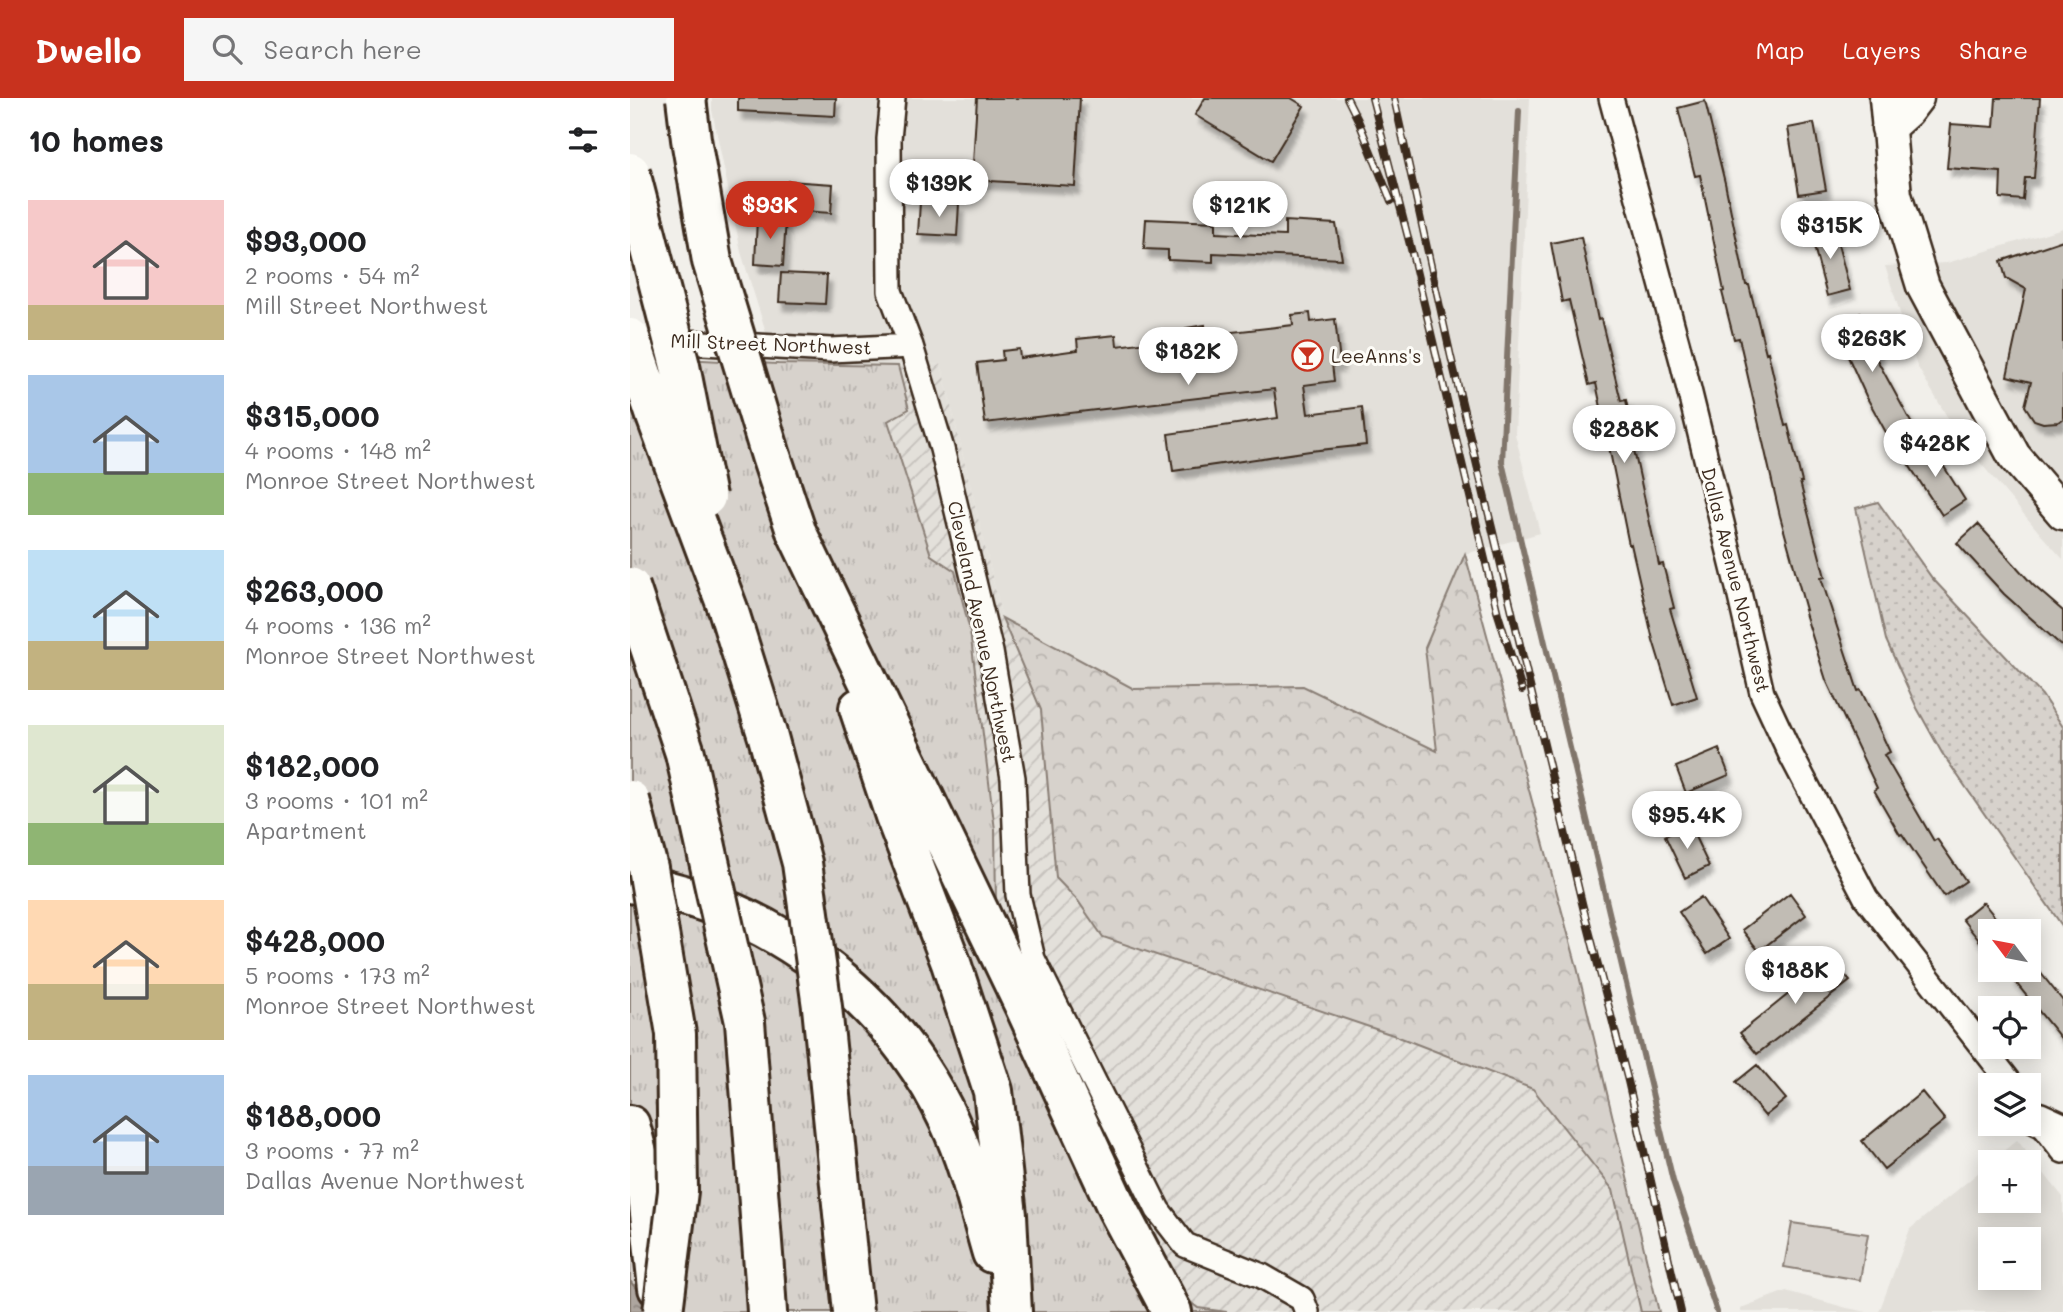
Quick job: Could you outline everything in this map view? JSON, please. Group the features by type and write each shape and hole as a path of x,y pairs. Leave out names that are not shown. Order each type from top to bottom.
{"highway":[{"path":"686,98 712,261 771,456 895,816 951,963 993,1091 1007,1215 1010,1312"},
{"path":"630,172 680,366 727,609"},
{"path":"630,339 727,609 768,737 802,863 822,1007 853,1312"},
{"path":"796,531 1024,1005 1118,1210 1172,1312"},
{"path":"630,587 685,753 745,1022 767,1312"},
{"path":"630,800 648,868 676,1034 678,1191 662,1312"},
{"path":"630,883 715,906 779,936 836,976 887,1024 933,1089 963,1153 1010,1312"},
{"path":"630,1125 648,1195 662,1312"}],"street":[{"name":"Cleveland Avenue Northwest","path":"893,98 889,139 890,290 911,346 942,449 991,652 1013,778 1018,895 1033,959 1158,1210 1185,1245 1262,1276 1302,1299 1307,1312"},
{"name":"Dallas Avenue Northwest","path":"1611,98 1688,387 1762,693 1790,753 1866,898 2002,1073"},
{"path":"1618,122 1629,98"},
{"path":"1870,98 1887,113 1895,195 1923,286 2014,456 2063,513"},
{"path":"1887,113 1908,111 1917,98"},
{"name":"Mill Street Northwest","path":"630,339 831,350 911,346"},
{"path":"2043,1118 2063,1151"}],"shaded area":[{"path":"712,98 1530,98 1515,434 1540,533 1465,554 1425,648 1437,751 1303,686 1134,689 1002,618 941,364 778,364 741,252 712,110"},
{"path":"2063,228 2063,559 1961,440 1917,366 1885,266 1947,263"},
{"path":"941,364 1002,618 1041,710 1056,878 1078,901 1103,936 1396,1036 1533,1089 1613,1190 1641,1312 1227,1312 1198,1308 1119,1247 997,980 995,830 970,631 955,571 931,555 887,421 909,409 898,366"},
{"path":"2017,1140 2025,1150 2005,1150"},
{"path":"2041,1170 2063,1197 2063,1312 1879,1312 1910,1229 1978,1173 1978,1213 2041,1213"},
{"path":"1786,1291 1867,1312 1741,1312 1741,1308"}],"green space":[{"path":"630,356 778,364 898,366 909,409 888,421 931,555 955,571 970,631 995,830 997,980 1119,1247 1198,1308 1227,1312 654,1312 630,1281"},
{"path":"1878,502 1932,578 2042,695 2063,727 2063,927 1942,753 1917,708 1886,640 1856,508"},
{"path":"1465,554 1577,967 1659,1312 1641,1312 1613,1190 1533,1089 1396,1036 1103,937 1078,901 1056,878 1041,710 1002,618 1134,689 1303,686 1437,751 1425,648"},
{"path":"1792,1223 1868,1234 1860,1280 1784,1267"}],"water":[{"path":"630,1281 654,1312 630,1312"}],"building":[{"path":"738,98 836,98 835,116 738,111"},
{"path":"977,98 1080,98 1075,186 972,180"},
{"path":"1205,98 1291,98 1304,106 1271,161 1195,115"},
{"path":"1996,98 2040,98 2034,178 2025,178 2023,200 2000,198 2001,172 1947,168 1951,124 1994,127"},
{"path":"1705,101 1746,285 1749,285 1802,482 1825,577 1821,578 1858,691 1861,690 1890,752 1884,755 1934,841 1937,839 1966,881 1944,896 1902,834 1900,835 1874,790 1877,788 1826,680 1804,610 1739,338 1734,339 1722,292 1724,291 1700,175 1695,176 1678,108"},
{"path":"1814,123 1826,190 1799,194 1788,128"},
{"path":"788,181 833,184 831,213 786,210"},
{"path":"920,202 959,204 957,236 918,234"},
{"path":"757,217 786,218 783,266 755,264"},
{"path":"1146,219 1216,222 1216,233 1285,236 1285,221 1336,224 1342,259 1213,253 1213,262 1168,260 1168,250 1144,249"},
{"path":"1833,225 1850,290 1827,296 1810,231"},
{"path":"1581,237 1598,320 1601,319 1621,401 1626,400 1659,565 1663,564 1674,608 1670,609 1697,697 1673,705 1653,640 1631,544 1629,545 1596,383 1589,385 1569,300 1562,302 1551,243"},
{"path":"2063,240 2063,419 2043,423 2034,420 2025,406 2031,382 2007,376 2026,289 2006,278 2001,261"},
{"path":"781,273 827,275 825,304 779,302"},
{"path":"1310,313 1311,322 1335,319 1340,363 1332,364 1334,381 1304,385 1308,414 1362,407 1366,445 1173,471 1168,434 1278,418 1274,389 985,423 977,363 1003,360 1002,351 1019,349 1020,358 1078,350 1077,339 1116,335 1117,346 1187,337 1186,328 1205,325 1206,335 1293,325 1292,315"},
{"path":"1861,313 1880,354 1875,356 1912,424 1888,436 1866,396 1834,326"},
{"path":"1929,443 1965,500 1942,515 1905,459"},
{"path":"1978,524 2033,585 2063,611 2063,647 2004,594 1957,543"},
{"path":"1719,749 1729,775 1686,793 1676,767"},
{"path":"1689,824 1709,866 1685,878 1665,836"},
{"path":"1790,893 1806,915 1759,951 1742,930"},
{"path":"1701,897 1729,939 1707,954 1679,912"},
{"path":"1983,902 1996,919 1978,919 1978,939 1962,919"},
{"path":"1832,959 1850,981 1757,1054 1740,1033"},
{"path":"2041,973 2063,1001 2063,1041 2041,1014 2041,996 2027,996 2015,982 2041,982"},
{"path":"1757,1065 1786,1099 1765,1116 1736,1082"},
{"path":"1922,1092 1945,1120 1884,1169 1862,1141"}],"waterway":[{"path":"1519,111 1502,462 1673,1181 1717,1312"}],"railway":[{"path":"1347,98 1391,201"},
{"path":"1372,98 1498,614 1522,690"},
{"path":"1394,98 1451,357 1583,907 1628,1081 1681,1312"}],"place":[{"name":"LeeAnns's","path":"1308,356"}]}
